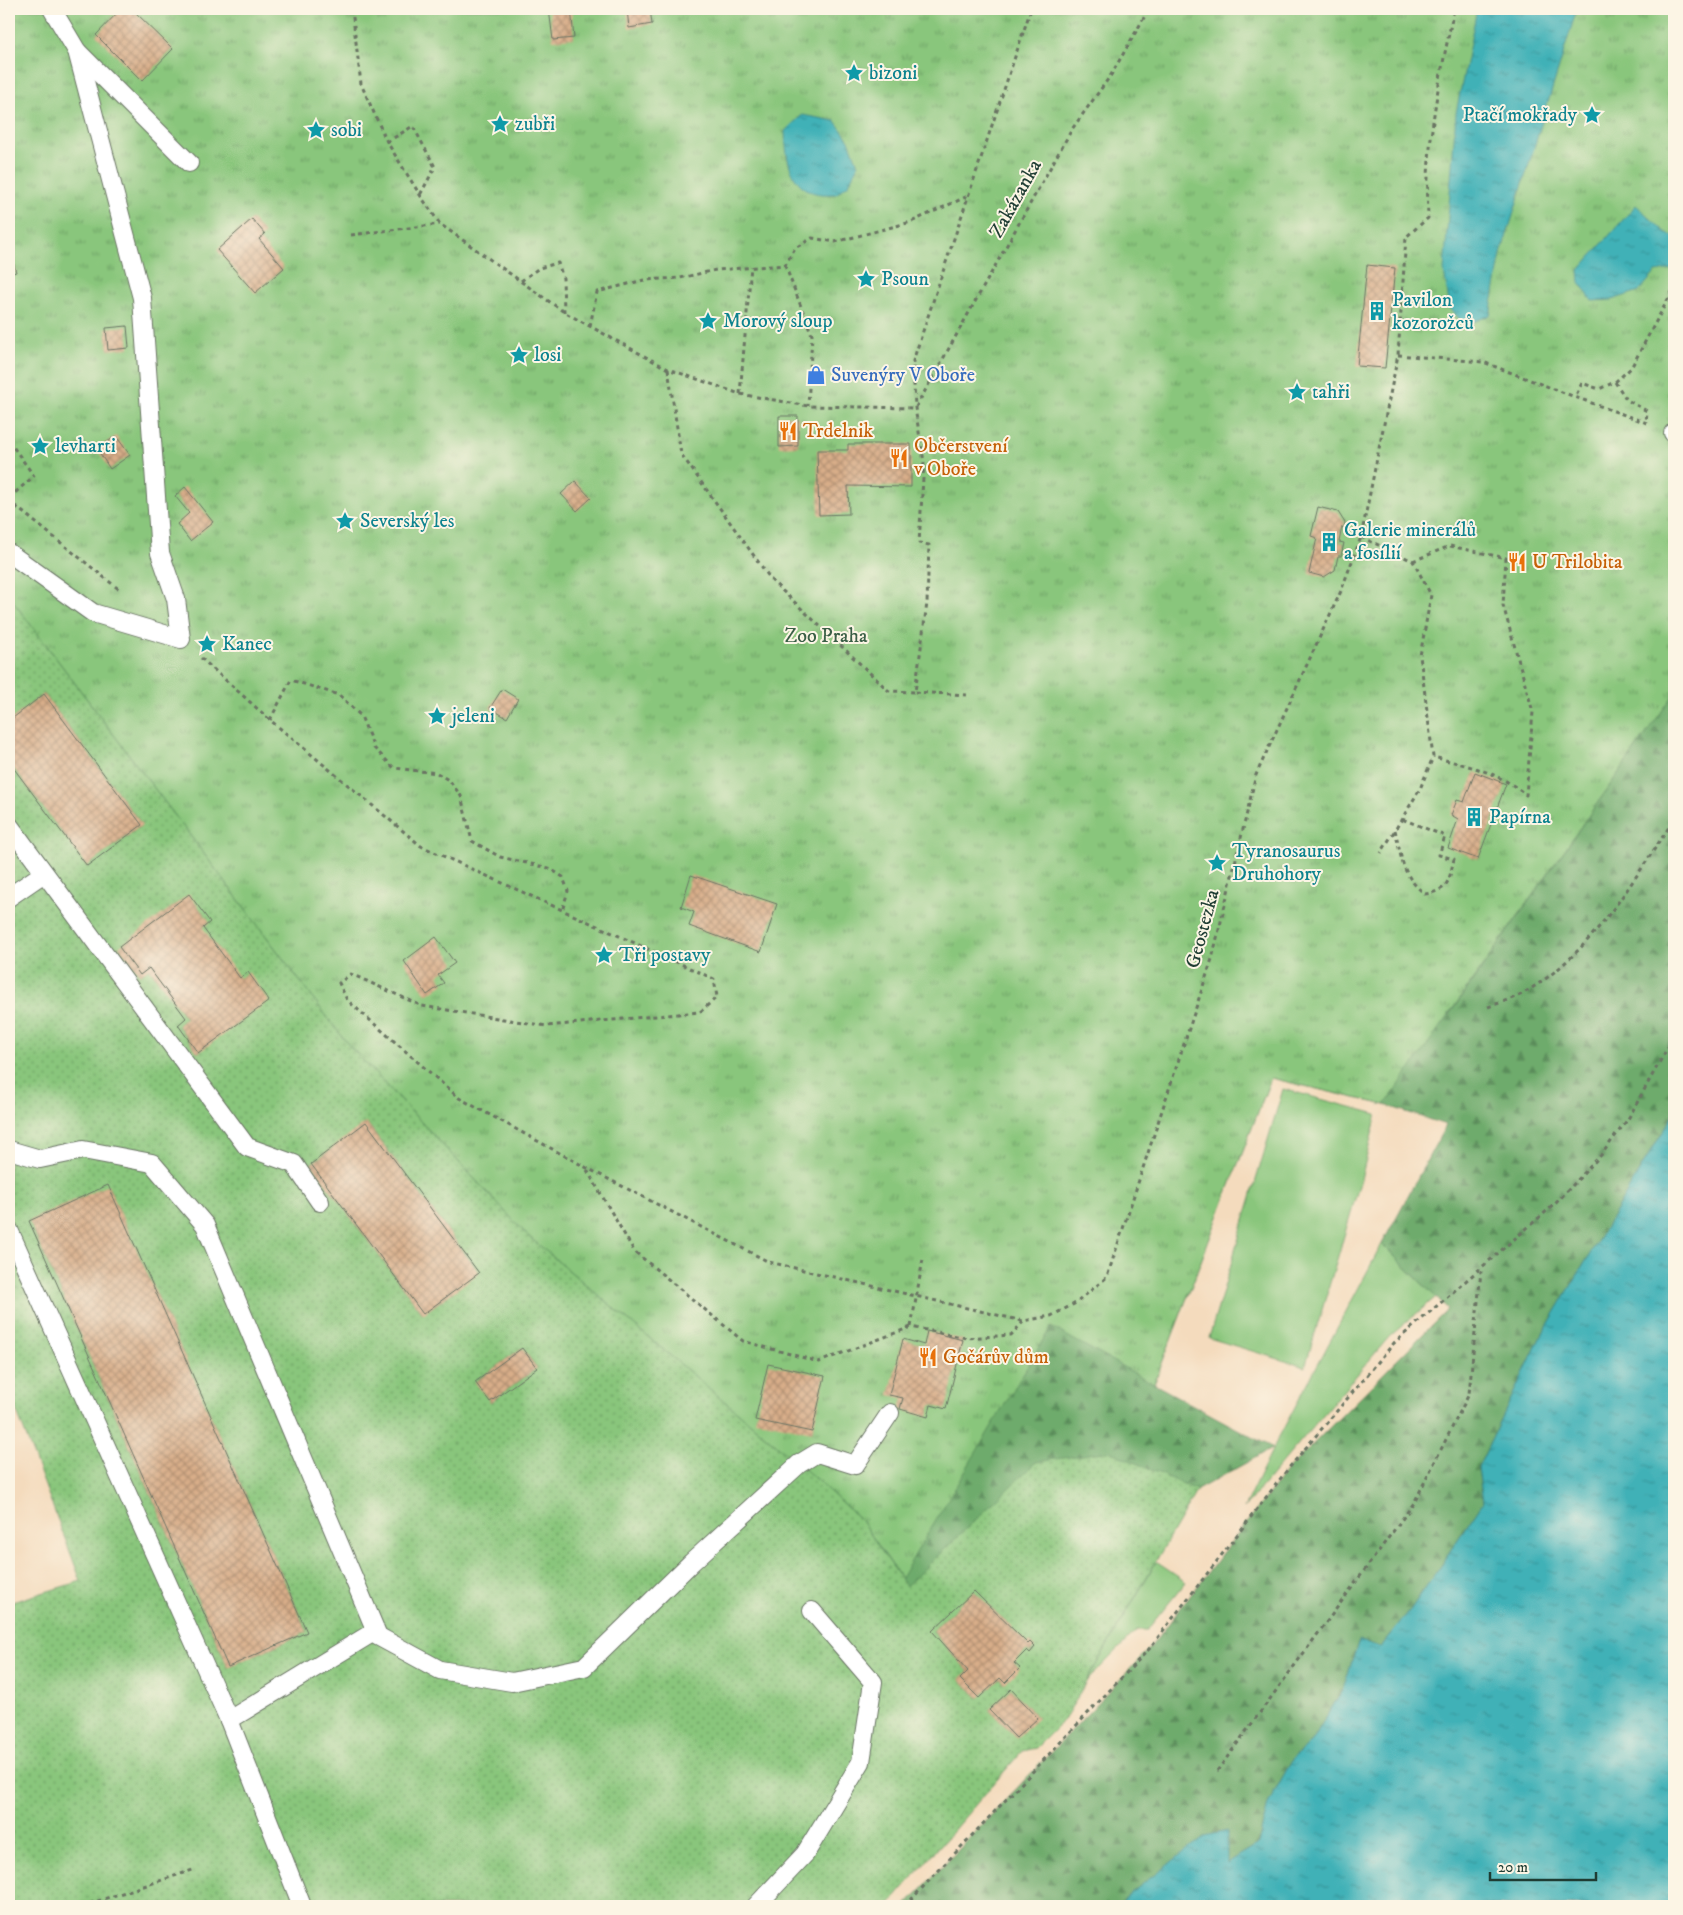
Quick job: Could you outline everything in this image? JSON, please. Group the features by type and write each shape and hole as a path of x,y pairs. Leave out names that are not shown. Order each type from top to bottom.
{"lane":[{"path":"52,9 77,51 189,163"},
{"path":"9,553 93,613 180,639 176,599 160,553 142,298 77,51"},
{"path":"9,825 247,1146 294,1164 320,1202"},
{"path":"9,897 44,873"},
{"path":"9,1150 40,1159 83,1150 152,1163 205,1225 378,1636"},
{"path":"9,1230 229,1720 302,1906"},
{"path":"229,1720 372,1633 440,1670 512,1682 584,1667 692,1562 799,1464 817,1453 855,1465 890,1413"},
{"path":"756,1906 805,1854 861,1762 873,1682 812,1611"}],"path":[{"path":"352,9 361,84 387,142 440,224 564,312 668,369 740,394 808,406 915,408"},
{"path":"915,692 927,602 929,545 919,543 924,462 915,408 913,361 1031,9"},
{"name":"Zakázanka","path":"915,408 1072,128 1112,75 1149,9"},
{"name":"Geostezka","path":"1024,1321 1051,1316 1076,1303 1107,1277 1212,959 1256,774 1340,590 1361,537 1398,356 1406,237 1428,218 1426,176 1432,117 1454,9"},
{"path":"387,142 413,126 435,167 420,195"},
{"path":"785,265 795,248 812,238 836,242 911,222 969,195"},
{"path":"351,235 440,224"},
{"path":"521,281 539,268 558,263 563,278 564,312"},
{"path":"590,326 597,292 644,280 680,278 716,270 751,266 785,265"},
{"path":"785,265 812,335 808,406"},
{"path":"740,394 751,266"},
{"path":"1575,397 1582,383 1599,389 1615,382 1631,368 1674,288"},
{"path":"1398,356 1483,362 1674,433"},
{"path":"668,369 681,454 772,581 889,691 966,695"},
{"path":"1615,382 1627,400 1647,411 1646,423"},
{"path":"9,440 34,476 9,499 128,597"},
{"path":"1361,537 1414,561 1431,595 1420,656 1434,757 1420,789 1381,853"},
{"path":"1414,561 1450,546 1506,558 1503,605 1534,712 1526,795 1509,781 1477,768 1434,757"},
{"path":"180,639 270,720 421,846 714,979 717,997 700,1012 547,1026 422,1006 351,974 339,982 347,1000 459,1098 587,1168 769,1262 1024,1321"},
{"path":"270,720 291,680 339,695 361,716 374,748 394,768 437,773 450,781 460,796 472,841 500,857 549,868 563,877 568,891 562,911"},
{"path":"1395,830 1406,875 1414,885 1425,894 1437,892 1448,885 1454,860 1439,854 1445,836 1402,819"},
{"path":"1488,1007 1527,991 1554,972 1602,925 1674,820"},
{"path":"905,1906 1149,1649 1288,1469 1394,1343 1481,1270 1556,1203 1601,1155 1628,1119 1674,1036"},
{"path":"587,1168 634,1251 743,1341 819,1362 911,1327 967,1338 1010,1334 1024,1321"},
{"path":"911,1327 923,1259"},
{"path":"1217,1772 1414,1503 1469,1394 1481,1270"},
{"path":"82,1906 196,1868"}],"green space":[{"path":"9,9 1149,648 1449,1015 1674,694 1674,1113 1540,1338 1478,1468 1483,1502 1411,1609 1379,1648 1359,1640 1343,1689 1311,1742 1293,1758 1268,1804 1258,1844 1227,1863 1131,1893 1119,1906 905,1906 1149,1649 1288,1469 1448,1309 1382,1244 1446,1125 1385,1105 1271,1078 1154,1384 1273,1448 1197,1490 1109,1452 906,1586 560,1336 44,675 9,684"},
{"name":"Zoo Praha","path":"9,9 1674,9 1674,694 1385,1105 1271,1078 1154,1384 1051,1327 901,1578 860,1519 799,1464 528,1236 346,1042 9,596"},
{"path":"9,596 346,1042 528,1236 799,1464 860,1519 906,1586 1036,1462 1109,1451 1197,1490 1064,1720 1036,1748 1022,1751 888,1906 9,1906 9,1603 81,1581 9,1391 9,762 87,866 142,825 44,694 9,721","holes":["119,947 240,978 198,1053 178,1025 186,1018 149,968 140,975","367,1123 479,1272 423,1314 311,1164","108,1186 307,1632 228,1667 29,1221","522,1348 537,1368 491,1402 476,1381","974,1591 1028,1644 1030,1642 1035,1647 1030,1653 1027,1650 1014,1663 1005,1683 1000,1678 979,1698 961,1680 968,1671 932,1631"]},
{"path":"1283,1089 1377,1114 1361,1179 1305,1367 1209,1338"},
{"path":"1382,1244 1436,1297 1389,1337 1244,1508 1273,1448"},
{"path":"1156,1562 1186,1582 1147,1630 1137,1630 1086,1682"}],"water":[{"path":"1477,9 1577,9 1501,254 1490,315 1466,325 1450,309 1444,271 1456,113"},
{"path":"802,115 835,121 849,140 858,165 849,184 836,194 812,192 804,187 793,174 786,149 785,131"},
{"path":"1636,205 1664,231 1674,237 1674,265 1672,269 1656,272 1639,291 1612,300 1592,301 1580,283 1579,270"},
{"path":"1674,1113 1674,1906 1119,1906 1131,1893 1205,1836 1227,1831 1227,1863 1258,1844 1268,1804 1293,1758 1311,1742 1343,1689 1359,1640 1379,1648 1411,1609 1483,1502 1478,1468 1540,1338"}],"building":[{"path":"121,9 132,9 173,49 142,81 96,35"},
{"path":"549,9 571,9 574,38 553,40"},
{"path":"627,9 650,9 652,24 629,28"},
{"path":"252,219 265,234 259,239 284,268 255,293 217,250"},
{"path":"9,248 16,272 9,274"},
{"name":"Pavilon kozorožců","path":"1367,265 1395,268 1385,368 1357,366"},
{"path":"127,326 129,348 108,350 106,328"},
{"name":"Trdelnik","path":"779,416 798,416 798,446 779,447"},
{"path":"116,436 130,455 110,469 97,449"},
{"path":"848,444 911,444 911,487 848,486 849,514 819,515 817,450 848,450"},
{"path":"575,481 591,498 577,511 561,494"},
{"path":"185,487 213,522 190,541 177,524 189,513 175,496"},
{"name":"Galerie minerálů a fosílií","path":"1318,507 1338,512 1345,523 1344,528 1342,527 1339,542 1344,543 1341,556 1338,556 1335,570 1324,577 1309,573 1317,538 1311,536"},
{"path":"502,689 518,699 507,718 490,708"},
{"path":"44,694 142,825 87,866 9,762 9,721"},
{"name":"Papírna","path":"1475,772 1506,784 1478,859 1448,848 1458,819 1451,815 1457,800 1464,802"},
{"path":"691,875 777,904 761,952 689,926 694,912 681,907"},
{"path":"189,894 210,922 203,928 240,978 248,972 269,1001 198,1053 178,1025 186,1018 149,968 140,975 119,947"},
{"path":"436,937 455,963 438,975 444,983 427,995 404,961"},
{"path":"366,1122 479,1273 423,1314 311,1164"},
{"path":"108,1185 307,1632 228,1667 29,1221"},
{"path":"927,1331 963,1340 946,1409 931,1405 928,1417 900,1409 903,1398 889,1395 903,1339 924,1345"},
{"path":"522,1348 537,1368 490,1402 475,1382"},
{"path":"768,1364 825,1376 812,1432 755,1420"},
{"path":"974,1591 1028,1644 1030,1642 1035,1647 1030,1653 1027,1650 1014,1663 1020,1668 1005,1683 1000,1678 979,1698 960,1679 968,1671 932,1631"},
{"path":"1011,1689 1038,1718 1016,1738 989,1710"}],"place":[{"name":"bizoni","path":"854,73"},
{"name":"Ptačí mokřady","path":"1592,115"},
{"name":"zubři","path":"500,124"},
{"name":"sobi","path":"316,130"},
{"name":"Psoun","path":"866,279"},
{"name":"Pavilon kozorožců","path":"1377,311"},
{"name":"Morový sloup","path":"708,321"},
{"name":"losi","path":"519,355"},
{"name":"Suvenýry V Oboře","path":"816,375"},
{"name":"tahři","path":"1297,392"},
{"name":"Trdelnik","path":"788,431"},
{"name":"levharti","path":"40,446"},
{"name":"Občerstvení v Oboře","path":"899,458"},
{"name":"Severský les","path":"345,521"},
{"name":"Galerie minerálů a fosílií","path":"1329,542"},
{"name":"U Trilobita","path":"1517,562"},
{"name":"Kanec","path":"207,644"},
{"name":"jeleni","path":"437,716"},
{"name":"Papírna","path":"1474,817"},
{"name":"Tyranosaurus Druhohory","path":"1217,863"},
{"name":"Tři postavy","path":"604,955"},
{"name":"Gočárův dům","path":"928,1357"}]}
